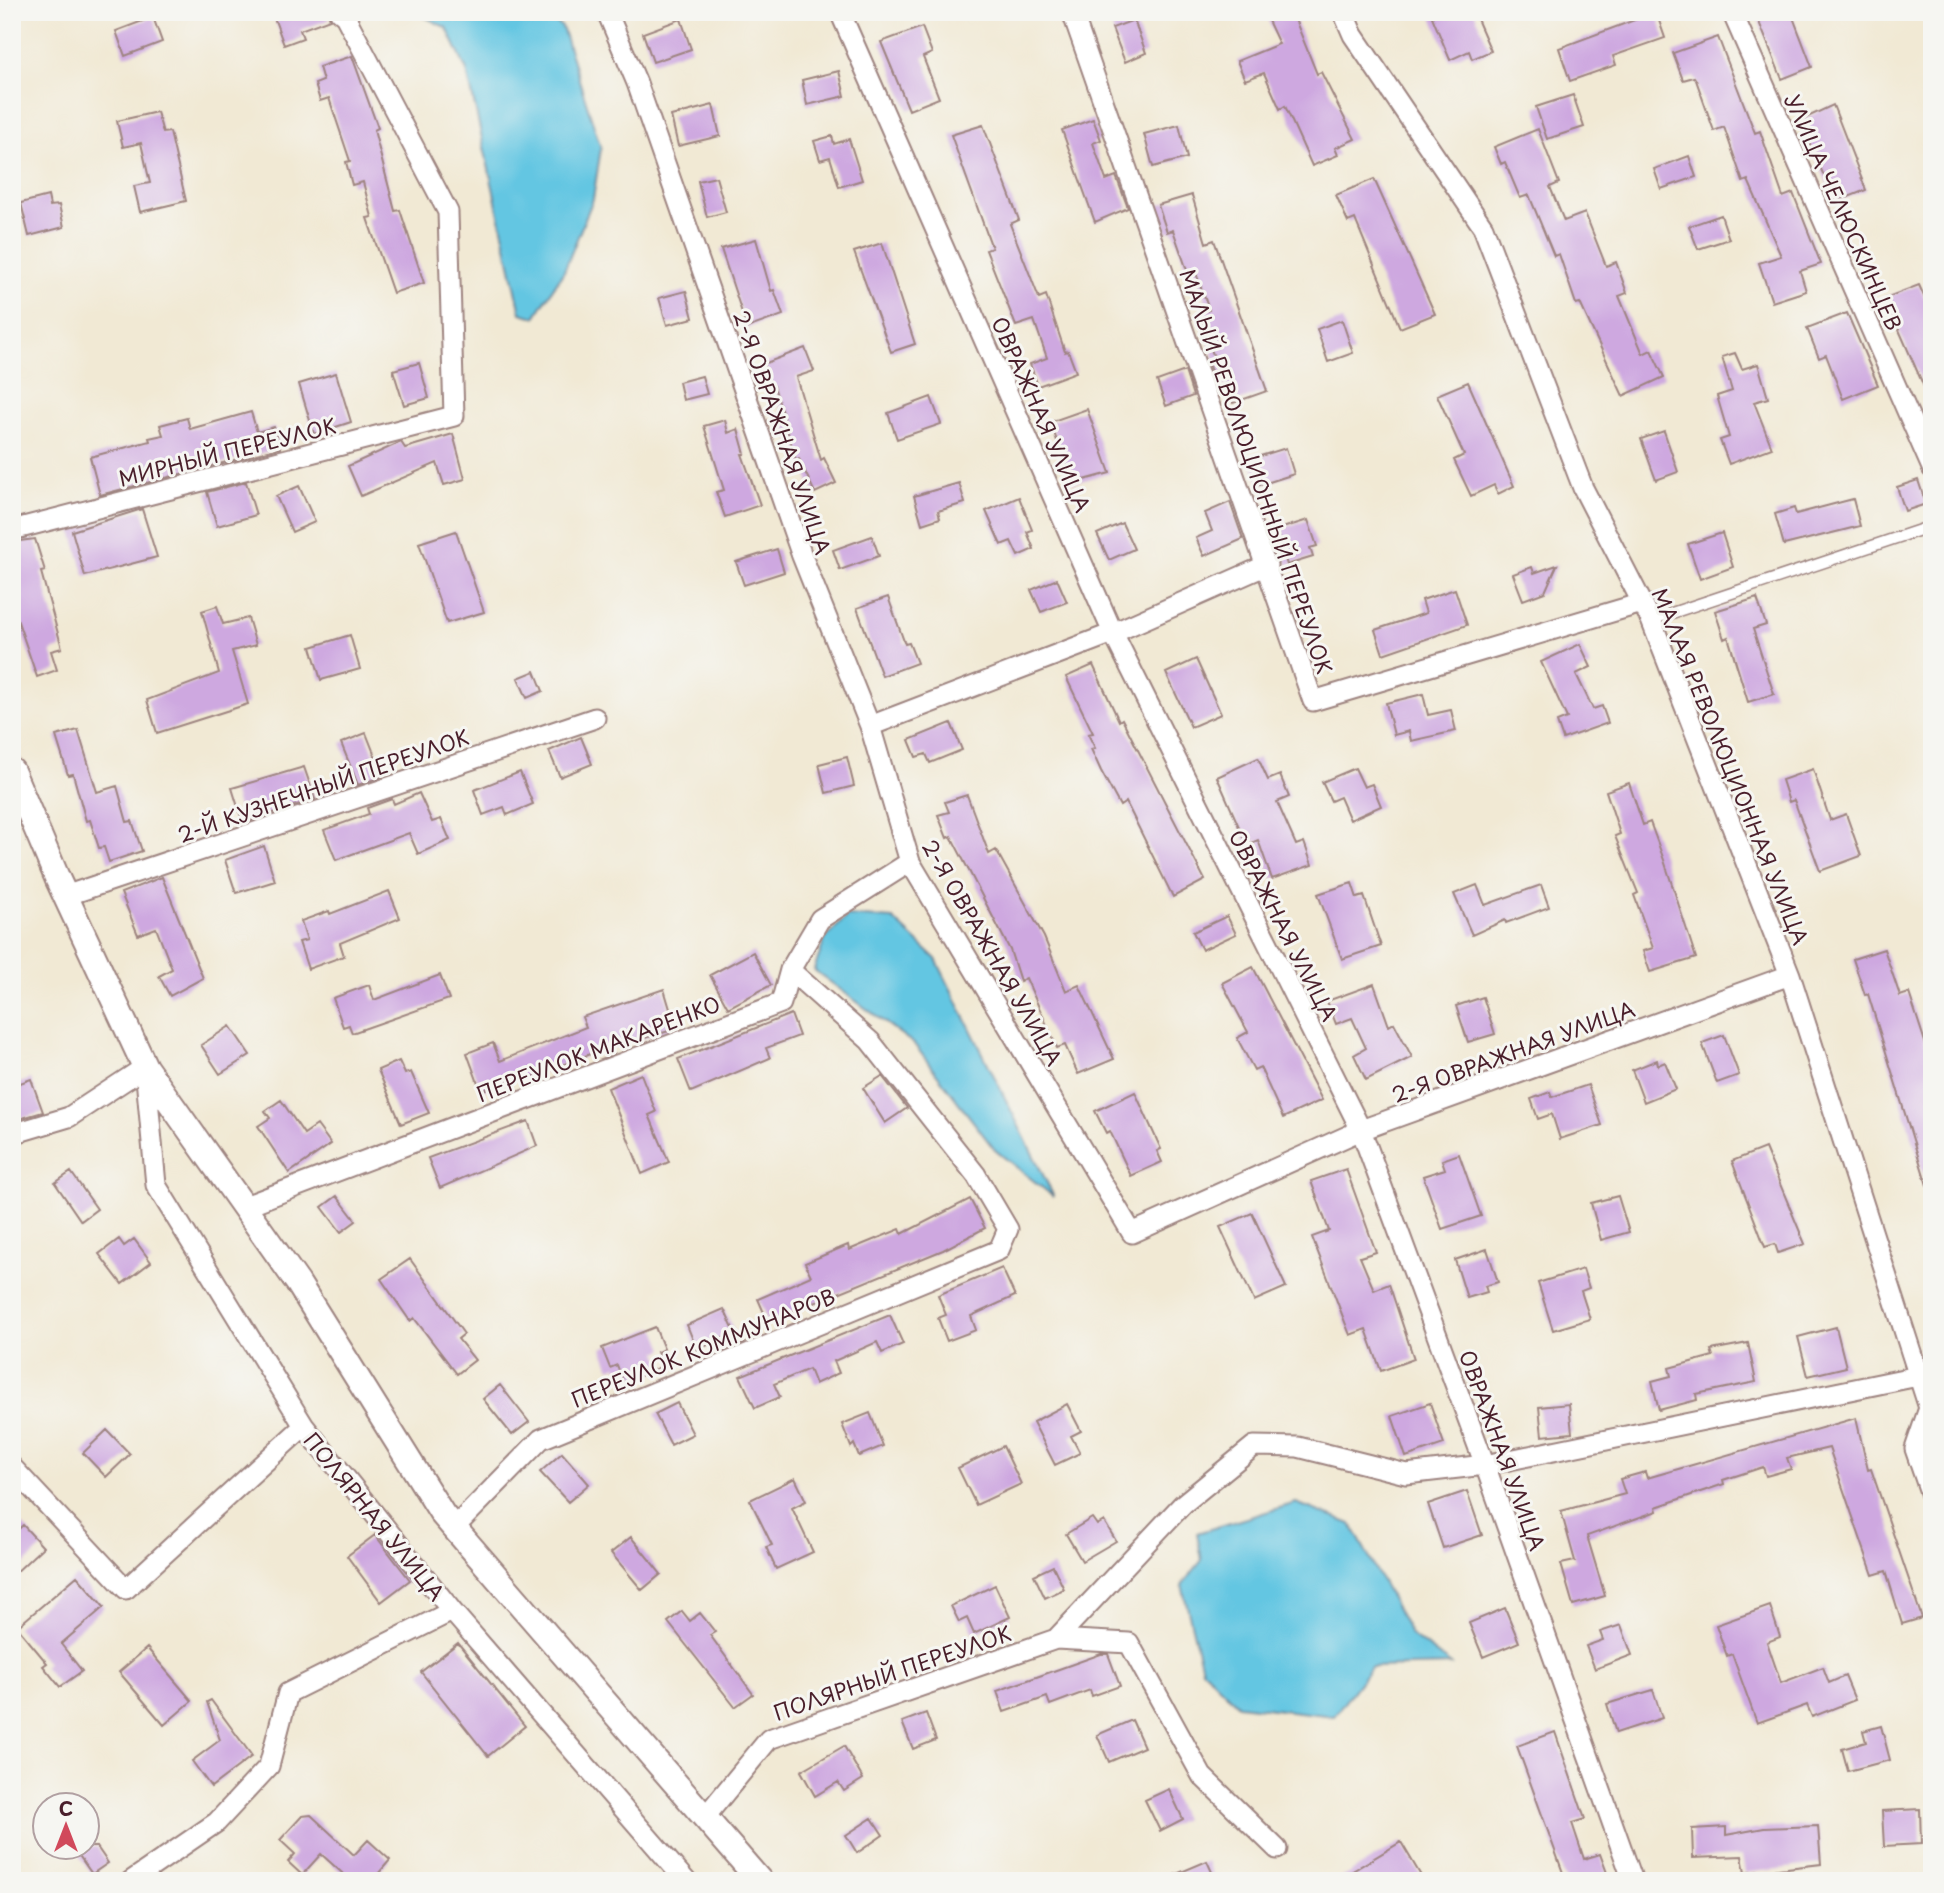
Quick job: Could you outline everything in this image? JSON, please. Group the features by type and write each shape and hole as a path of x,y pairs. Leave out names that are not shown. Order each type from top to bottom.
{"street":[{"name":"МИРНЫЙ ПЕРЕУЛОК","path":"12,530 454,416 448,212 345,16 340,12"},
{"name":"2-Я ОВРАЖНАЯ УЛИЦА","path":"607,12 637,83 802,556 870,726 910,862 1132,1233 1361,1130 1790,975"},
{"name":"ОВРАЖНАЯ УЛИЦА","path":"840,12 1113,633 1361,1130 1485,1465 1633,1881"},
{"name":"МАЛЫЙ РЕВОЛЮЦИОННЫЙ ПЕРЕУЛОК","path":"1072,12 1313,701 1646,611"},
{"name":"МАЛАЯ РЕВОЛЮЦИОННАЯ УЛИЦА","path":"1343,12 1353,36 1483,227 1583,488 1646,611 1790,975 1925,1378 1930,1408 1915,1449 1932,1498"},
{"name":"УЛИЦА ЧЕЛЮСКИНЦЕВ","path":"1732,12 1932,468"},
{"path":"870,726 1113,633 1267,565"},
{"name":"2-Й КУЗНЕЧНЫЙ ПЕРЕУЛОК","path":"65,896 595,718"},
{"path":"12,771 65,896 145,1067 298,1283 454,1528 760,1881"},
{"name":"ПЕРЕУЛОК МАКАРЕНКО","path":"245,1206 781,1003 790,970 820,919 910,862"},
{"name":"ПЕРЕУЛОК КОММУНАРОВ","path":"454,1528 541,1438 999,1250 1008,1229 976,1175 870,1041 790,970"},
{"path":"12,1135 69,1117 145,1067"},
{"path":"145,1067 156,1185 304,1426"},
{"path":"1056,1639 1183,1504 1254,1446 1298,1447 1406,1474 1485,1465 1925,1378"},
{"name":"ПОЛЯРНАЯ УЛИЦА","path":"12,1466 126,1589 304,1426 452,1611 686,1881"},
{"path":"131,1881 217,1822 269,1766 288,1693 452,1611"},
{"name":"ПОЛЯРНЫЙ ПЕРЕУЛОК","path":"705,1817 769,1738 1056,1639 1129,1643 1202,1776 1277,1849"}],"lane":[{"path":"1646,611 1932,526"}],"water":[{"path":"415,12 541,12 562,27 601,148 593,199 564,271 535,317 521,313 467,71 447,28"},
{"path":"847,916 893,919 936,959 1054,1197 995,1150 914,1044 814,970 825,939"},
{"path":"1296,1503 1351,1524 1411,1635 1451,1665 1371,1667 1334,1716 1238,1705 1202,1669 1182,1585 1202,1560 1197,1533"}],"building":[{"path":"272,12 328,12 330,19 300,30 303,38 284,45"},
{"path":"1264,12 1292,12 1317,74 1321,72 1355,139 1335,148 1338,155 1312,166 1285,106 1280,109 1264,73 1245,80 1237,61 1279,44"},
{"path":"1430,12 1474,12 1491,51 1472,59 1469,51 1450,60"},
{"path":"1656,12 1665,38 1613,56 1616,65 1570,81 1559,48"},
{"path":"1755,12 1791,12 1812,67 1782,79"},
{"path":"153,17 162,42 125,56 116,31"},
{"path":"681,19 691,49 653,62 643,33"},
{"path":"1134,20 1146,53 1125,62 1112,28"},
{"path":"922,27 932,53 923,57 939,98 909,110 881,42"},
{"path":"1718,37 1755,133 1760,131 1783,197 1793,193 1821,264 1800,271 1806,291 1772,302 1759,263 1781,256 1748,180 1743,182 1724,127 1714,131 1696,80 1694,77 1683,80 1673,53"},
{"path":"352,56 378,128 374,130 395,211 400,210 424,283 393,293 367,218 372,217 363,182 352,185 346,162 350,161 329,98 320,101 315,84 323,81 319,67"},
{"path":"839,71 845,96 807,105 802,80"},
{"path":"1573,95 1584,127 1547,139 1536,107"},
{"path":"713,105 720,136 678,146 671,116"},
{"path":"1833,105 1866,190 1836,202 1799,121"},
{"path":"157,112 163,133 170,132 186,201 140,212 134,186 150,183 141,143 123,147 117,121"},
{"path":"1093,119 1101,140 1093,143 1106,180 1116,176 1128,208 1095,222 1062,130"},
{"path":"983,125 1019,220 1010,224 1039,298 1046,295 1065,352 1068,351 1076,372 1038,386 1030,364 1047,358 1034,320 1016,326 986,250 992,248 951,135"},
{"path":"1179,125 1187,158 1153,167 1144,134"},
{"path":"1538,129 1559,183 1550,187 1564,221 1585,213 1606,266 1616,262 1627,293 1619,296 1643,354 1651,350 1664,377 1623,396 1580,303 1576,304 1559,254 1554,256 1529,195 1520,198 1505,162 1501,164 1494,147"},
{"path":"832,136 834,144 849,139 862,180 839,187 830,157 820,160 814,141"},
{"path":"1689,156 1696,177 1661,189 1654,169"},
{"path":"716,177 726,212 707,217 698,181"},
{"path":"1374,179 1435,314 1400,328 1355,219 1348,222 1336,195"},
{"path":"1192,195 1206,243 1214,240 1267,391 1233,403 1226,385 1217,388 1208,363 1215,360 1198,314 1209,310 1196,273 1189,276 1173,230 1167,232 1158,205"},
{"path":"48,196 50,206 59,205 64,227 29,236 21,203"},
{"path":"1721,215 1729,239 1698,249 1689,226"},
{"path":"756,239 771,291 774,290 783,315 747,328 721,249"},
{"path":"882,243 915,344 891,352 854,252"},
{"path":"1919,285 1932,314 1932,405 1885,298"},
{"path":"686,291 693,318 667,325 659,298"},
{"path":"1847,313 1878,385 1843,399 1826,355 1819,358 1807,328"},
{"path":"1342,320 1353,353 1328,362 1317,329"},
{"path":"805,348 814,371 796,377 821,460 824,458 836,483 815,493 799,459 796,460 774,386 771,387 763,364"},
{"path":"1735,353 1742,369 1758,364 1768,398 1754,402 1772,448 1729,464 1720,440 1729,437 1717,396 1732,391 1722,357"},
{"path":"419,363 429,398 404,405 393,370"},
{"path":"1185,371 1193,396 1166,406 1157,381"},
{"path":"336,373 351,422 314,434 299,384"},
{"path":"702,376 707,394 683,400 679,382"},
{"path":"1468,382 1514,486 1498,494 1494,485 1471,496 1454,460 1464,455 1437,395"},
{"path":"931,397 941,424 897,439 888,413"},
{"path":"1087,409 1110,473 1073,483 1050,422"},
{"path":"251,412 257,432 274,427 280,448 100,495 90,457 150,441 149,438 163,435 160,425 187,418 190,429"},
{"path":"725,420 728,433 738,429 745,454 742,454 760,505 725,517 716,492 724,490 704,426"},
{"path":"1664,431 1678,472 1656,480 1641,439"},
{"path":"453,434 465,479 444,485 437,463 361,496 348,466 401,442 405,448"},
{"path":"1286,448 1294,474 1260,485 1251,459"},
{"path":"1918,480 1926,504 1905,511 1897,487"},
{"path":"246,482 256,515 217,526 207,492"},
{"path":"959,483 965,503 938,511 940,518 922,524 914,496"},
{"path":"299,486 315,522 292,532 276,496"},
{"path":"1019,497 1032,530 1027,532 1034,549 1018,556 1011,541 1001,545 986,511"},
{"path":"1853,499 1860,526 1784,545 1775,514 1794,508 1796,514"},
{"path":"1230,502 1243,539 1204,556 1196,538 1212,531 1205,513"},
{"path":"142,509 157,557 85,576 72,531"},
{"path":"1308,520 1317,546 1310,548 1313,557 1287,565 1276,530"},
{"path":"1122,523 1134,549 1109,560 1097,534"},
{"path":"456,531 484,612 447,623 419,543"},
{"path":"1722,533 1733,567 1700,579 1688,544"},
{"path":"872,536 879,556 840,570 833,550"},
{"path":"35,539 45,571 41,572 62,648 51,651 57,670 37,677 12,604 12,542"},
{"path":"777,549 784,572 744,585 736,562"},
{"path":"1557,565 1545,592 1523,600 1513,574 1532,567 1534,573"},
{"path":"1057,579 1067,602 1041,612 1031,590"},
{"path":"1455,589 1467,625 1383,654 1375,630 1426,613 1422,600"},
{"path":"888,597 905,644 909,643 917,663 882,676 857,608"},
{"path":"1757,598 1766,625 1753,629 1774,694 1748,702 1728,637 1724,639 1715,611"},
{"path":"217,606 223,624 248,618 256,645 232,651 248,704 157,733 147,700 219,673 202,611"},
{"path":"350,635 360,669 321,680 311,647"},
{"path":"1580,644 1591,667 1576,674 1593,709 1602,706 1608,723 1563,739 1557,722 1567,718 1541,662"},
{"path":"1196,659 1221,714 1191,727 1166,673"},
{"path":"1093,665 1119,721 1122,719 1205,880 1173,897 1126,802 1120,806 1101,771 1091,749 1095,748 1088,734 1093,733 1066,677"},
{"path":"535,671 543,691 527,698 518,678"},
{"path":"1423,694 1428,715 1451,710 1456,731 1411,741 1409,731 1394,735 1386,703"},
{"path":"951,723 962,750 930,763 926,754 916,757 909,740"},
{"path":"78,730 97,792 117,786 127,822 132,821 142,851 109,862 104,847 99,848 90,820 86,821 73,774 68,775 56,736"},
{"path":"366,733 383,776 358,785 341,743"},
{"path":"581,737 592,764 560,777 549,751"},
{"path":"847,757 854,786 826,793 819,764"},
{"path":"1258,758 1268,780 1280,775 1289,797 1277,802 1296,845 1304,842 1312,865 1272,879 1258,840 1247,845 1217,777"},
{"path":"304,767 315,799 243,823 232,788"},
{"path":"1355,768 1364,787 1372,784 1381,806 1350,820 1340,797 1331,801 1322,782"},
{"path":"1813,769 1830,820 1846,814 1861,856 1820,871 1794,800 1789,802 1782,780"},
{"path":"520,772 533,804 507,815 504,807 483,815 474,790"},
{"path":"1629,783 1643,825 1650,822 1696,958 1650,972 1643,951 1653,948 1634,895 1638,893 1615,836 1620,834 1606,791"},
{"path":"419,793 432,822 441,819 450,840 418,854 409,833 336,860 324,830 369,814 367,808 392,799 394,804"},
{"path":"967,795 989,854 996,850 1044,937 1066,991 1079,985 1114,1059 1078,1074 1065,1045 1057,1048 1026,978 1020,981 1010,950 951,836 947,838 938,815 949,812 945,802"},
{"path":"264,846 275,881 236,893 225,860"},
{"path":"162,877 203,978 170,996 159,976 172,969 156,928 138,935 121,893"},
{"path":"1352,883 1357,898 1364,896 1381,946 1342,959 1318,894"},
{"path":"1477,885 1485,905 1541,885 1549,907 1506,923 1505,920 1472,935 1454,894"},
{"path":"389,891 400,918 340,943 344,956 308,969 299,942 307,940 301,921 329,911 330,914"},
{"path":"1227,916 1236,934 1202,950 1193,932"},
{"path":"1884,949 1900,996 1909,993 1926,1045 1932,1043 1932,1184 1927,1185 1868,994 1865,995 1853,959"},
{"path":"753,952 771,985 728,1008 710,975"},
{"path":"1253,967 1322,1100 1283,1118 1260,1067 1254,1070 1237,1038 1248,1032 1222,983"},
{"path":"440,975 449,999 352,1033 349,1025 343,1027 333,998 369,985 374,1000"},
{"path":"1374,984 1389,1026 1394,1023 1412,1057 1366,1080 1354,1055 1366,1048 1352,1018 1336,1024 1327,1001"},
{"path":"664,989 676,1029 595,1052 524,1080 523,1075 481,1091 467,1053 493,1043 500,1061 586,1027 582,1017"},
{"path":"1483,997 1495,1034 1468,1042 1456,1006"},
{"path":"791,1014 799,1036 766,1048 770,1058 691,1092 678,1059"},
{"path":"230,1026 250,1055 220,1074 201,1045"},
{"path":"1724,1035 1739,1075 1717,1083 1702,1043"},
{"path":"1657,1060 1658,1065 1665,1062 1676,1089 1644,1102 1632,1070"},
{"path":"399,1061 405,1074 411,1072 429,1113 401,1124 378,1070"},
{"path":"641,1074 656,1112 649,1115 669,1162 642,1174 608,1088"},
{"path":"882,1076 907,1108 885,1123 863,1088"},
{"path":"31,1079 43,1112 12,1121 12,1086"},
{"path":"1588,1085 1602,1125 1560,1139 1552,1114 1538,1119 1531,1099 1550,1092 1552,1097"},
{"path":"1135,1092 1161,1149 1157,1151 1162,1162 1131,1176 1110,1131 1106,1133 1095,1111"},
{"path":"281,1100 304,1134 317,1125 331,1144 289,1173 258,1126 270,1118 265,1111"},
{"path":"528,1121 537,1146 440,1188 428,1158"},
{"path":"1765,1148 1805,1244 1778,1253 1775,1244 1765,1247 1732,1161"},
{"path":"1459,1154 1481,1216 1442,1229 1423,1176 1445,1169 1442,1160"},
{"path":"1346,1169 1376,1252 1360,1257 1374,1290 1389,1284 1414,1359 1381,1371 1366,1329 1350,1335 1312,1237 1329,1231 1311,1181"},
{"path":"71,1172 97,1209 81,1221 55,1183"},
{"path":"337,1196 356,1221 341,1232 322,1207"},
{"path":"1618,1196 1629,1232 1601,1240 1591,1203"},
{"path":"970,1199 985,1228 943,1250 768,1322 758,1299 811,1276 805,1263 848,1245 849,1250 900,1229 902,1234"},
{"path":"1252,1213 1286,1287 1254,1301 1220,1227"},
{"path":"119,1239 124,1246 134,1239 151,1262 122,1284 99,1254"},
{"path":"1487,1249 1498,1282 1485,1286 1487,1292 1467,1298 1455,1260"},
{"path":"410,1259 464,1334 458,1339 475,1360 457,1374 414,1318 410,1321 381,1279"},
{"path":"1002,1268 1015,1296 971,1316 976,1330 947,1341 938,1318 946,1315 938,1295"},
{"path":"1583,1269 1589,1288 1581,1291 1590,1319 1553,1330 1538,1283"},
{"path":"724,1309 735,1333 697,1350 687,1325"},
{"path":"890,1315 903,1344 882,1353 877,1342 834,1361 839,1373 815,1384 809,1369 774,1384 780,1397 755,1408 740,1376"},
{"path":"655,1327 664,1349 657,1352 663,1366 624,1383 617,1365 610,1368 602,1348"},
{"path":"1836,1327 1846,1367 1808,1376 1798,1337"},
{"path":"1748,1343 1756,1382 1696,1394 1697,1400 1659,1410 1652,1381 1671,1376 1669,1368 1713,1356 1711,1350"},
{"path":"500,1385 529,1422 512,1435 483,1399"},
{"path":"677,1403 693,1434 671,1445 655,1414"},
{"path":"1430,1403 1444,1444 1406,1457 1392,1416"},
{"path":"1067,1404 1081,1431 1071,1436 1080,1453 1055,1465 1033,1422"},
{"path":"1569,1404 1572,1433 1542,1436 1539,1407"},
{"path":"870,1413 883,1446 859,1456 854,1444 851,1447 842,1424"},
{"path":"1856,1418 1868,1470 1871,1469 1922,1618 1902,1624 1886,1571 1873,1575 1829,1448 1787,1458 1791,1469 1766,1476 1763,1467 1723,1480 1724,1484 1656,1507 1657,1511 1587,1536 1605,1596 1573,1605 1561,1564 1575,1561 1561,1511 1625,1494 1620,1479 1645,1472 1647,1478"},
{"path":"107,1430 130,1454 106,1477 83,1453"},
{"path":"1003,1446 1021,1484 976,1505 958,1468"},
{"path":"562,1453 589,1484 568,1502 540,1472"},
{"path":"795,1478 806,1501 792,1508 813,1552 776,1569 766,1547 772,1545 750,1500"},
{"path":"1467,1491 1482,1535 1443,1548 1428,1504"},
{"path":"1092,1518 1097,1525 1104,1521 1116,1541 1082,1561 1066,1534"},
{"path":"23,1525 43,1547 12,1576 12,1535"},
{"path":"375,1535 410,1580 381,1602 347,1556"},
{"path":"631,1537 661,1574 642,1590 611,1553"},
{"path":"1053,1566 1064,1589 1045,1598 1034,1575"},
{"path":"77,1576 104,1607 61,1644 82,1671 60,1687 43,1666 47,1663 17,1627"},
{"path":"995,1585 1010,1617 974,1634 967,1618 959,1622 951,1606"},
{"path":"1770,1606 1780,1637 1767,1642 1781,1683 1823,1667 1829,1683 1845,1676 1855,1700 1812,1717 1807,1705 1757,1723 1732,1654 1727,1656 1716,1625"},
{"path":"1505,1608 1519,1642 1483,1657 1469,1623"},
{"path":"682,1611 690,1621 700,1613 715,1632 710,1635 753,1694 735,1707 668,1622"},
{"path":"1621,1625 1632,1655 1595,1669 1586,1646 1603,1640 1600,1632"},
{"path":"458,1643 525,1726 488,1756 421,1672"},
{"path":"147,1648 192,1701 164,1725 119,1672"},
{"path":"1101,1654 1108,1654 1120,1686 1092,1696 1090,1690 1050,1705 1047,1697 1004,1712 997,1691"},
{"path":"1653,1690 1662,1718 1616,1733 1607,1704"},
{"path":"211,1700 252,1756 211,1787 192,1761 220,1740 207,1702"},
{"path":"926,1713 936,1740 913,1749 902,1722"},
{"path":"1132,1720 1144,1747 1109,1762 1097,1735"},
{"path":"1881,1726 1890,1760 1848,1771 1842,1749 1866,1742 1863,1731"},
{"path":"1555,1732 1585,1819 1572,1823 1584,1859 1600,1854 1610,1881 1566,1881 1517,1746"},
{"path":"844,1746 863,1779 844,1791 838,1782 815,1796 801,1771"},
{"path":"1169,1789 1183,1819 1160,1831 1145,1800"},
{"path":"1920,1809 1921,1844 1884,1846 1882,1811"},
{"path":"311,1815 354,1855 368,1840 390,1860 372,1881 351,1881 321,1854 302,1875 288,1862 295,1854 280,1840 302,1816"},
{"path":"872,1818 883,1835 857,1853 846,1835"},
{"path":"1818,1826 1821,1864 1745,1873 1742,1856 1693,1858 1692,1829 1726,1827 1726,1835 1764,1828"},
{"path":"1401,1842 1424,1881 1336,1881"},
{"path":"102,1854 108,1863 92,1874 84,1862 102,1862"},
{"path":"1207,1861 1216,1881 1160,1881"}]}
